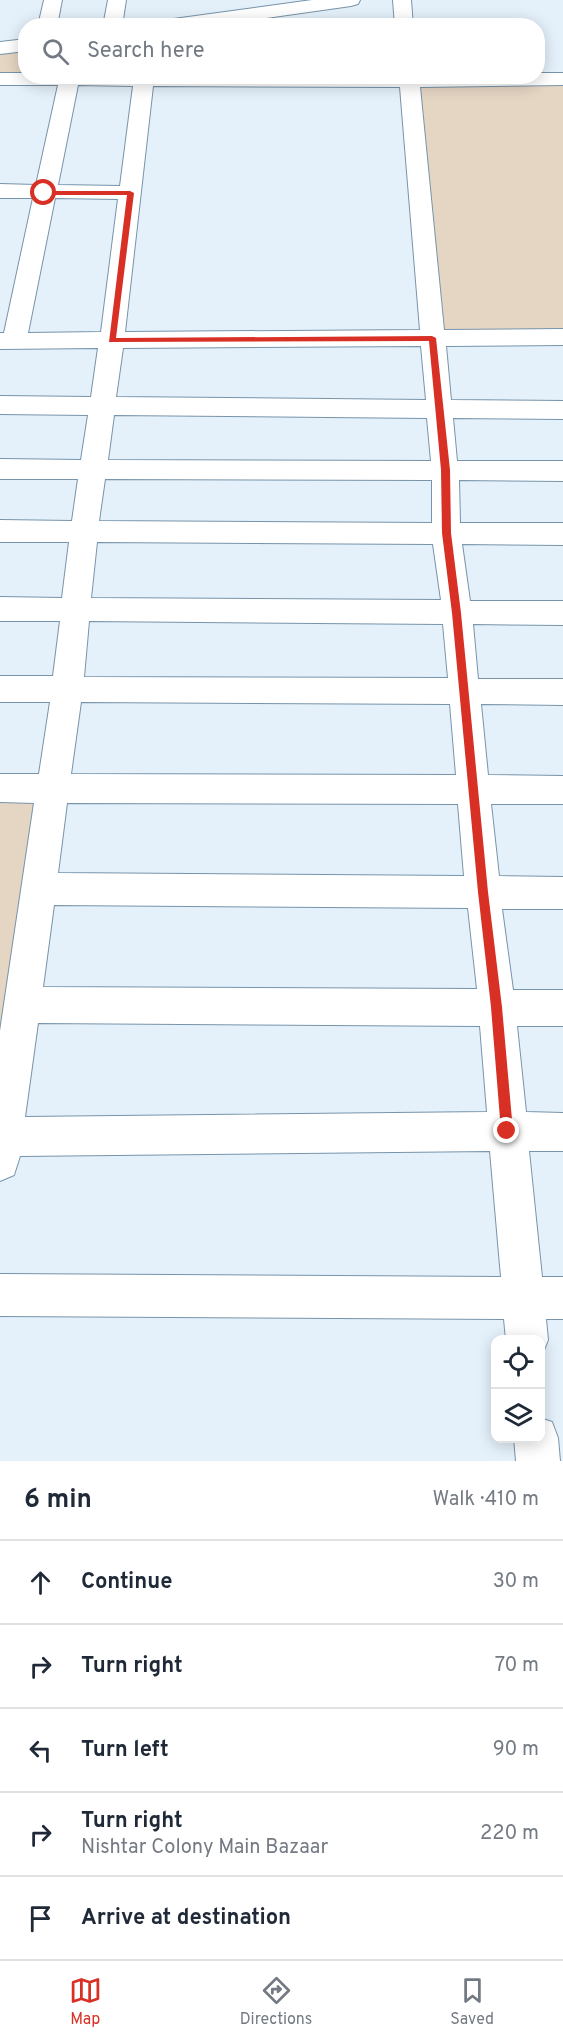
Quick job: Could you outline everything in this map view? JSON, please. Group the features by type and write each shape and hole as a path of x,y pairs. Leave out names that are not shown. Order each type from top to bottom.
{"street":[{"path":"49,18 53,0"},
{"path":"114,18 117,0"},
{"path":"174,18 180,0"},
{"path":"199,18 238,8 351,0"},
{"path":"402,0 403,18"},
{"path":"0,48 18,46"},
{"path":"0,79 18,79"},
{"path":"545,79 563,79"},
{"path":"68,84 7,341 563,337"},
{"path":"144,84 112,340 84,531 67,689 24,1005 1,1145 507,1131 563,1132"},
{"path":"409,84 445,470 446,533 457,613 483,892 497,1007 527,1335"},
{"path":"0,191 130,193"},
{"path":"0,405 563,410"},
{"path":"0,469 563,471"},
{"path":"0,531 563,534"},
{"path":"0,609 563,613"},
{"path":"0,689 563,692"},
{"path":"0,788 563,790"},
{"path":"39,889 563,893"},
{"path":"24,1005 563,1008"},
{"path":"0,1295 563,1298"},
{"path":"536,1443 538,1461"}],"shaded area":[{"path":"18,46 18,77 0,79 0,48"},
{"path":"545,79 563,79 563,337 432,338 409,84 545,84"},
{"path":"0,788 53,788 0,1137"}],"route":[{"path":"44,193 130,193 112,340 432,338 445,470 446,533 457,613 483,892 497,1007 507,1131"}]}
